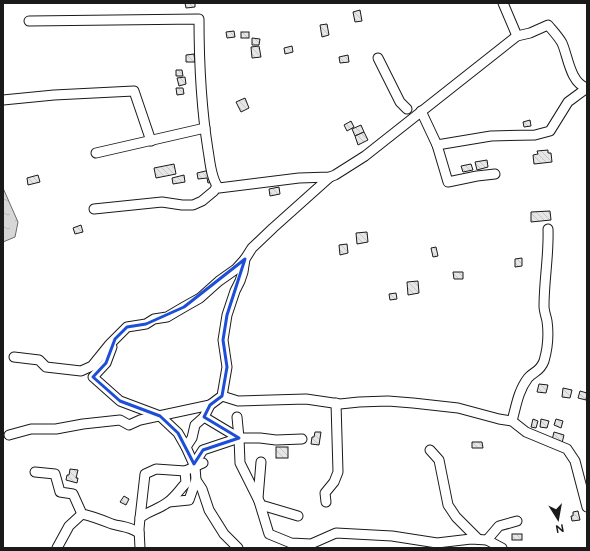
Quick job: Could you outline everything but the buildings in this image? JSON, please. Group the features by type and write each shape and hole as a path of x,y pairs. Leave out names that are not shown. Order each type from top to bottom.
{"street":[{"path":"503,3 517,36"},
{"path":"30,21 199,19 202,106 210,161 217,186 214,191 202,201 193,205 162,202 94,210"},
{"path":"14,357 38,360 46,367 81,371 92,366 127,327 146,324 154,319 167,317 200,298 219,281 236,269 252,248 330,177 365,156 420,111 517,36 530,33 548,25 562,44 571,71 579,83 587,88 568,102 550,131 535,135 491,136 437,145"},
{"path":"378,58 400,102 412,118"},
{"path":"3,100 54,95 134,91 151,141"},
{"path":"407,110 420,111"},
{"path":"420,111 437,145 448,182 495,174"},
{"path":"96,153 205,128"},
{"path":"217,186 219,188 229,188 299,178 330,177"},
{"path":"512,421 518,396 528,377 538,371 543,363 548,348 549,336 544,309 549,248 548,229"},
{"path":"9,435 31,429 56,429 120,420 129,425 140,420 210,405 222,396 227,367 224,340 227,315 242,276 245,259"},
{"path":"115,339 106,363 93,377 120,401 160,416 178,433 197,464"},
{"path":"222,396 238,401 306,399 336,403 388,401 458,408 499,420 512,421 526,432 567,449 576,461 587,507"},
{"path":"326,502 325,493 334,482 338,472 336,403"},
{"path":"186,447 192,438 195,425 204,417 210,405"},
{"path":"204,417 239,438"},
{"path":"237,417 240,463 261,505 298,516"},
{"path":"169,502 189,500 196,480 197,464 203,450 239,438 276,440 302,439"},
{"path":"430,450 439,460 448,505 456,517 483,539 502,548"},
{"path":"261,462 258,498 269,534 292,543 311,544 336,534 392,536 437,543 483,539 498,526 517,521"},
{"path":"140,548 140,518 145,474 156,469 185,471 197,464"},
{"path":"140,518 144,514 154,511 169,502 186,483 185,471"},
{"path":"35,472 55,474 60,492 73,494 82,514"},
{"path":"196,480 202,489 208,510 224,534 238,548"},
{"path":"82,514 131,528 139,533"},
{"path":"57,548 69,526 82,514"}],"highlighted area":[{"path":"245,259 227,315 223,340 227,367 222,396 210,405 204,417 239,438 203,450 194,464 178,433 160,416 120,401 93,377 106,363 115,339 127,327 146,324 184,307"}],"water":[{"path":"3,188 18,222 15,237 3,242"}]}
